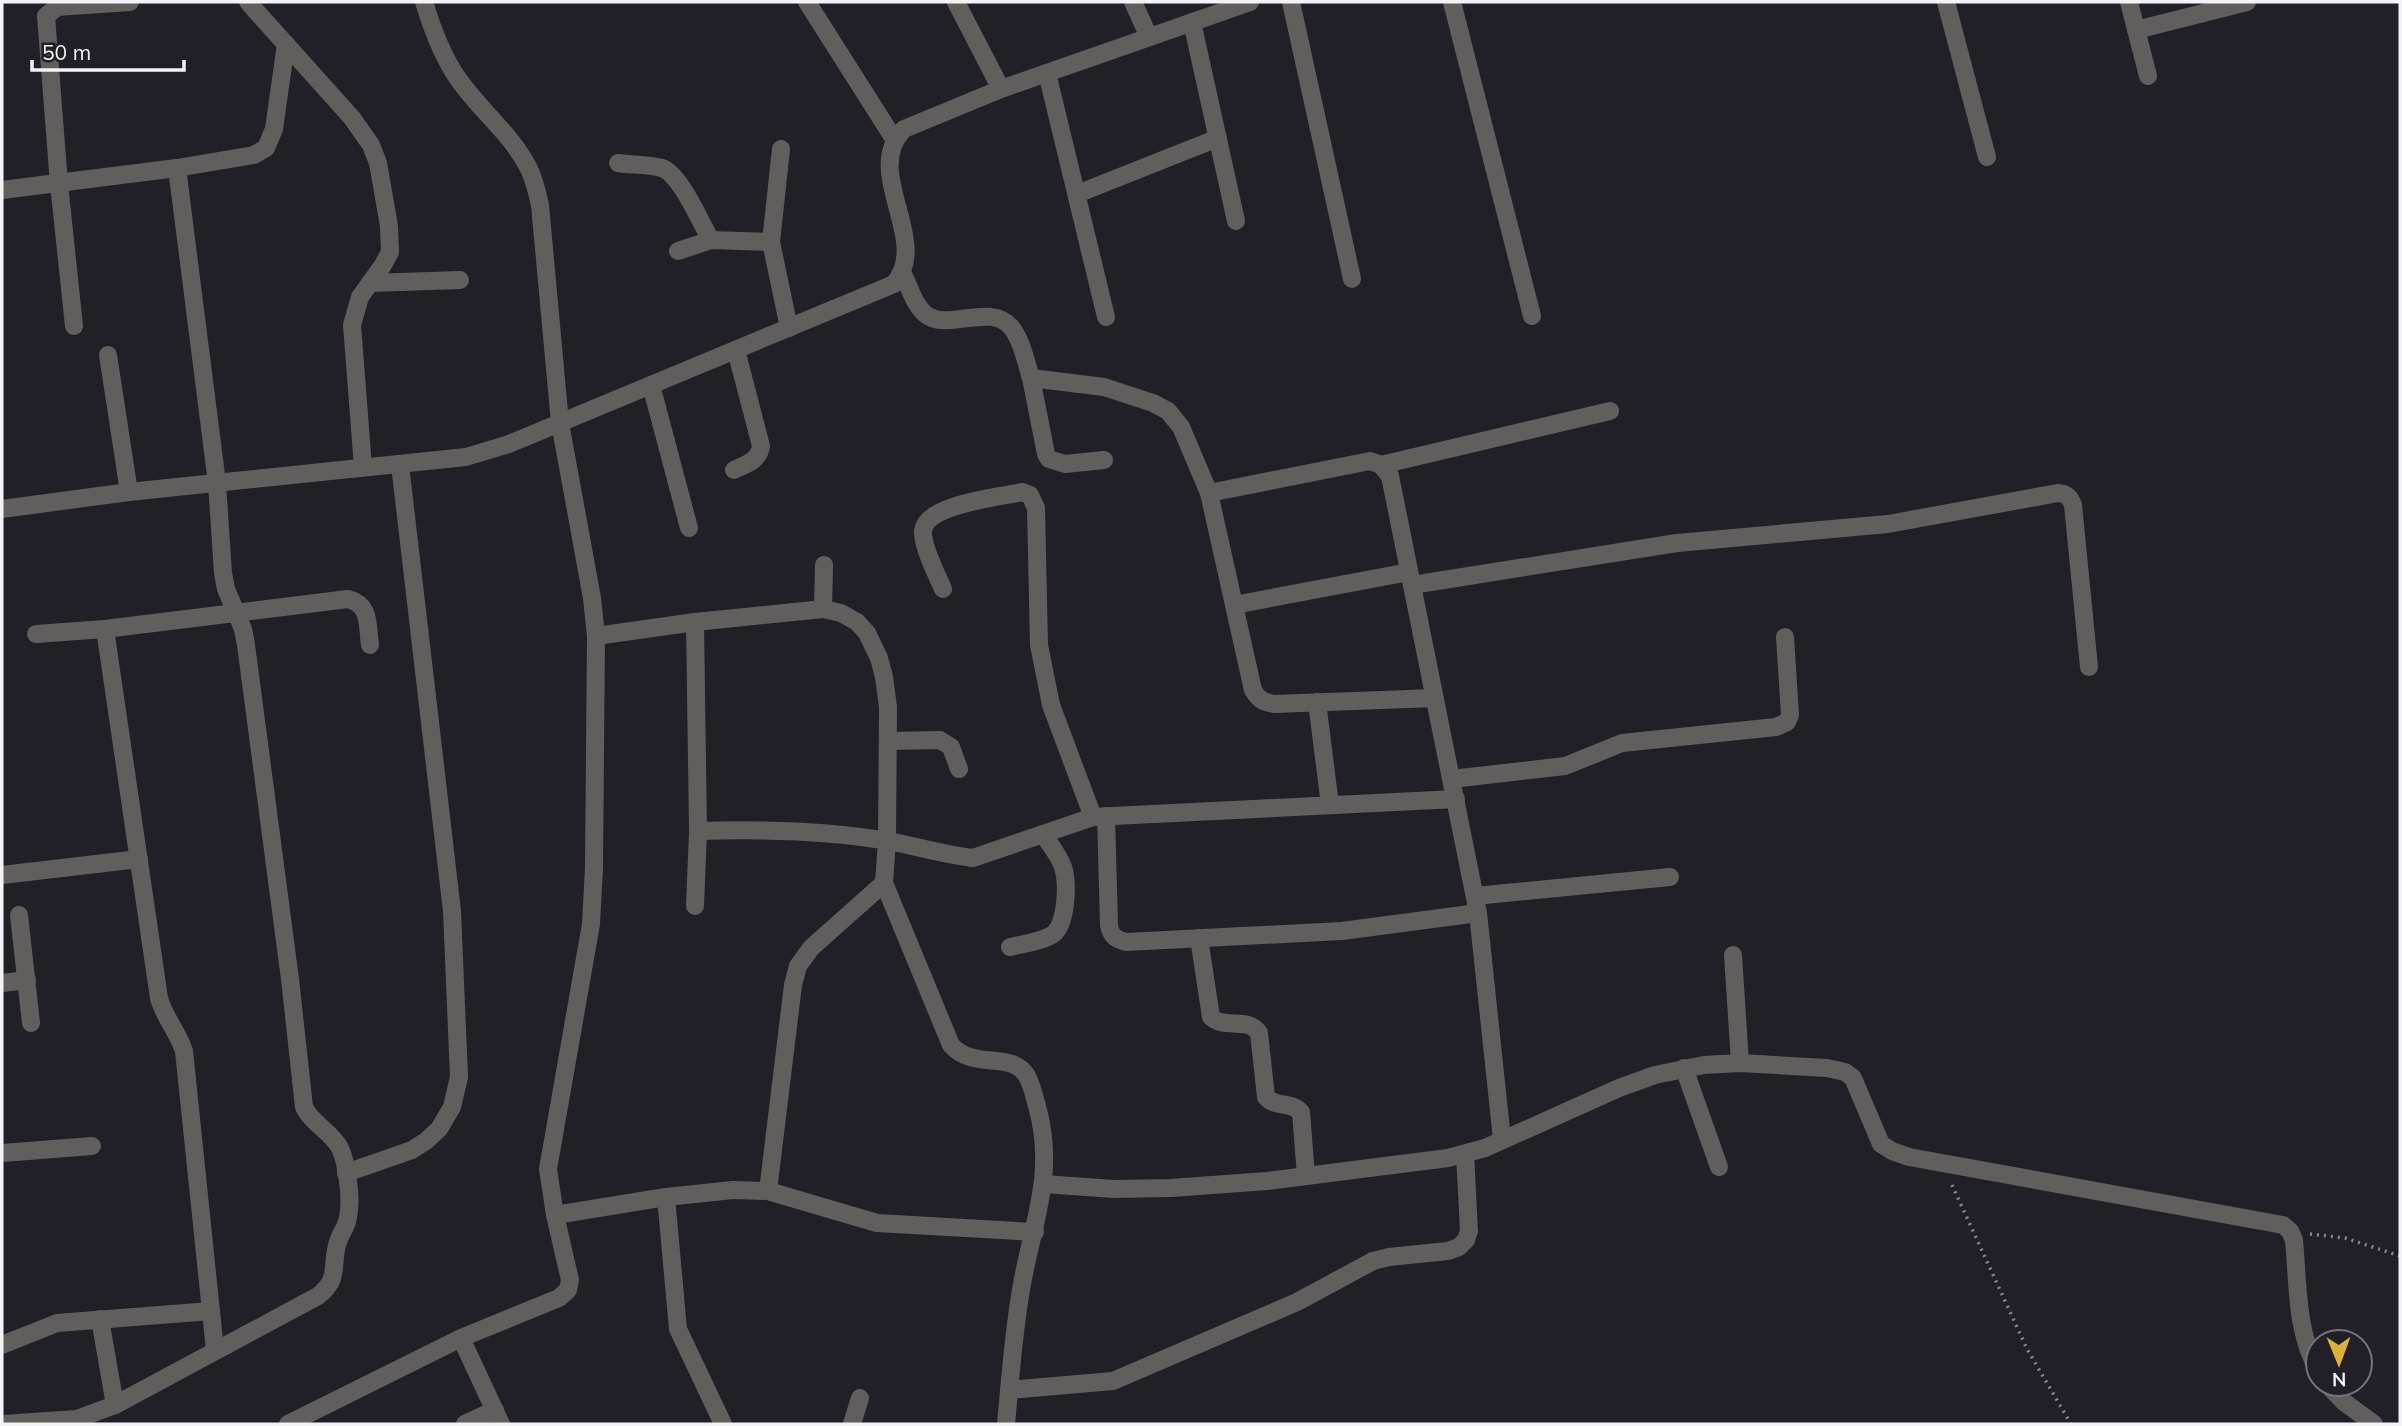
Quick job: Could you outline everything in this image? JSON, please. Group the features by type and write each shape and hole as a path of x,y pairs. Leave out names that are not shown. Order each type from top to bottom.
{"street":[{"path":"74,326 59,184 46,16 51,10 74,4 130,2"},
{"path":"248,2 352,118 371,145 378,163 390,252 360,297 352,325 363,467"},
{"path":"288,1424 461,1338 559,1298 568,1290 570,1280 549,1182 549,1157 591,924 596,636 590,586 560,422 540,205 535,181 514,147 454,72 438,42 424,2"},
{"path":"807,2 894,139"},
{"path":"956,2 1001,89"},
{"path":"1133,2 1149,37"},
{"path":"2,509 129,492 400,465 484,453 894,284 903,274 907,258 890,170 890,152 894,139 904,129 1001,89 1250,2"},
{"path":"1291,2 1352,279"},
{"path":"1452,2 1532,316"},
{"path":"1946,2 1987,157"},
{"path":"2129,2 2148,76"},
{"path":"2136,30 2246,2"},
{"path":"1192,22 1236,221"},
{"path":"2,190 177,168 254,155 266,148 274,129 286,44"},
{"path":"1048,73 1106,317"},
{"path":"1077,194 1218,138"},
{"path":"781,149 771,242 789,328"},
{"path":"618,163 659,167 669,172 678,182 710,240"},
{"path":"2,1418 3,1424 77,1419 115,1405 318,1296 332,1282 337,1244 348,1218 343,1156 335,1140 316,1124 304,1107 248,659 243,629 226,589 223,573 217,483 177,168"},
{"path":"678,251 710,240 771,242"},
{"path":"903,274 920,308 928,316 939,320 989,317 1002,320 1012,327 1031,378 1049,459 1065,464 1104,460"},
{"path":"370,283 460,281"},
{"path":"734,470 755,459 761,446 736,350"},
{"path":"108,355 129,492"},
{"path":"1031,378 1104,387 1153,403 1168,411 1181,427 1209,493 1253,690 1257,697 1274,704 1435,698"},
{"path":"651,385 689,528"},
{"path":"1381,465 1610,411"},
{"path":"1209,493 1370,461 1381,465 1390,476 1476,904 1502,1139"},
{"path":"346,1173 412,1150 426,1141 439,1129 452,1107 458,1077 452,911 400,465"},
{"path":"943,589 924,541 926,523 936,514 951,507 1022,492 1030,495 1037,508 1040,655 1051,705 1100,817 1109,925 1110,932 1116,939 1126,942 1342,931 1476,904 1670,877"},
{"path":"1234,605 1410,578 1677,543 1901,522 2058,493 2071,498 2073,505 2089,667"},
{"path":"823,610 824,565"},
{"path":"36,634 106,629 348,599 359,602 364,608 370,645"},
{"path":"596,636 695,622 823,610 849,617 867,633 879,658 888,707 884,883 951,1045 959,1055 974,1060 1003,1061 1018,1067 1026,1074 1045,1139 1044,1184 1020,1295 1006,1424"},
{"path":"695,622 698,831 695,906"},
{"path":"106,629 159,998 184,1051 215,1350"},
{"path":"1452,779 1565,766 1622,743 1776,727 1787,722 1790,715 1786,637"},
{"path":"1317,702 1330,805"},
{"path":"888,741 940,740 951,747 959,768"},
{"path":"698,831 799,830 887,841 973,858 1100,817 1456,799"},
{"path":"1010,947 1052,935 1061,928 1064,870 1060,858 1043,834"},
{"path":"2,874 139,859"},
{"path":"768,1191 793,985 798,965 811,948 884,883"},
{"path":"19,915 32,1023"},
{"path":"1199,938 1211,1017 1224,1024 1246,1024 1254,1027 1259,1033 1266,1097 1270,1102 1296,1107 1301,1112 1306,1176"},
{"path":"1733,955 1740,1063"},
{"path":"2,983 27,980"},
{"path":"1044,1184 1139,1189 1267,1181 1465,1154 1619,1088 1684,1068 1740,1063 1827,1068 1845,1072 1853,1078 1881,1144 1909,1157 2283,1224 2294,1240 2304,1328"},
{"path":"1684,1068 1719,1167"},
{"path":"2,1153 92,1146"},
{"path":"1009,1390 1113,1381 1306,1297 1373,1261 1448,1251 1459,1247 1466,1240 1469,1231 1465,1154"},
{"path":"555,1215 666,1197 733,1190 768,1191 877,1223 1035,1232"},
{"path":"666,1197 678,1329 723,1424"},
{"path":"2,1345 57,1323 211,1311"},
{"path":"100,1319 115,1405"},
{"path":"461,1338 498,1417 465,1424"},
{"path":"852,1424 860,1398"},
{"path":"2340,1398 2374,1424"}],"path":[{"path":"1943,1163 2022,1339 2071,1424"},
{"path":"2290,1231 2345,1238 2400,1256"}]}
